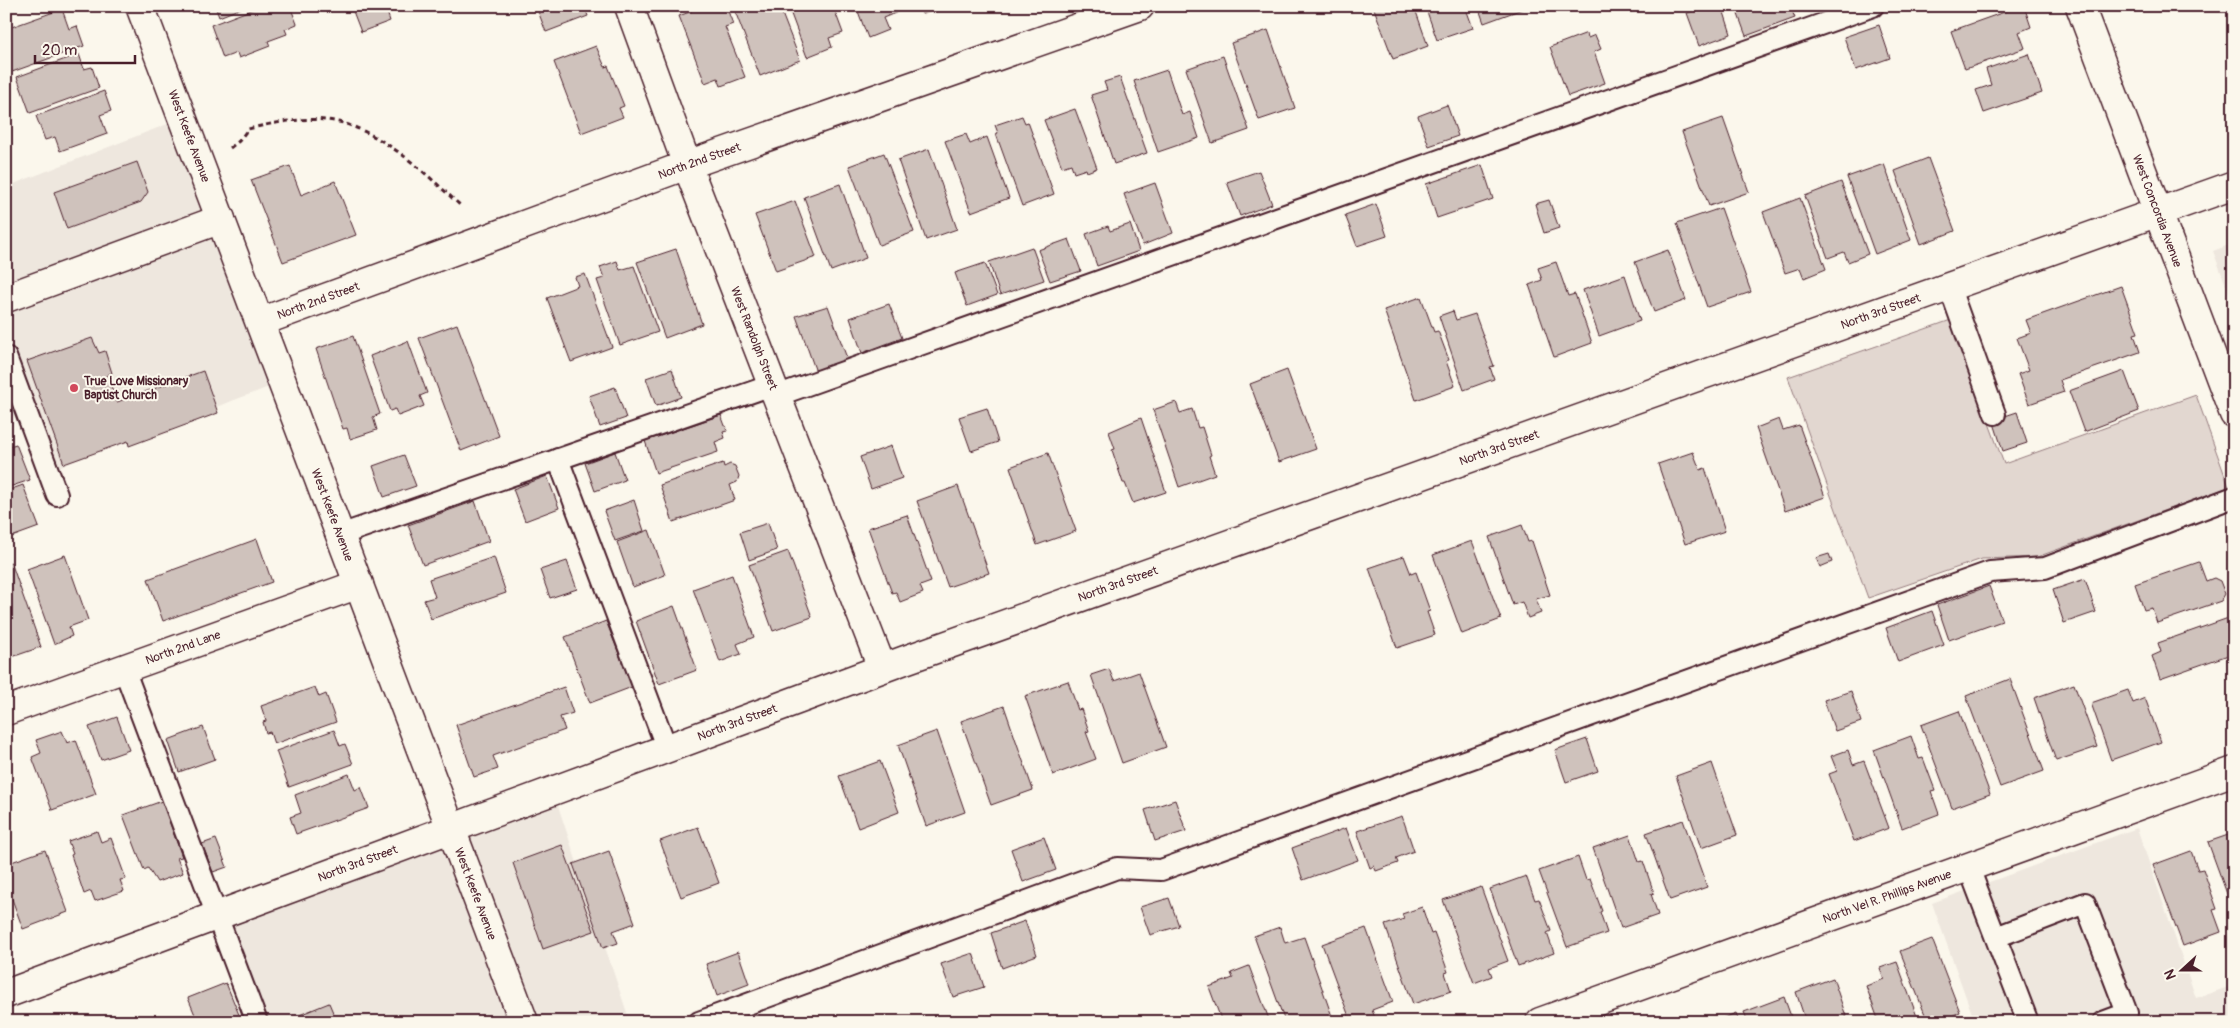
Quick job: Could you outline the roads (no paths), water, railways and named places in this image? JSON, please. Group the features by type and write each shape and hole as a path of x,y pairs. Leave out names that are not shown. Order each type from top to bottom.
{"street":[{"name":"West Keefe Avenue","path":"140,6 524,1022"},
{"name":"West Randolph Street","path":"628,6 687,165 882,668"},
{"name":"North 2nd Street","path":"260,322 687,165 1140,6"},
{"name":"West Concordia Avenue","path":"2080,6 2234,414"},
{"name":"North 3rd Street","path":"6,994 451,830 882,668 2234,185"},
{"path":"6,298 221,220"},
{"name":"North 2nd Lane","path":"6,712 358,584"},
{"name":"North Vel R. Phillips Avenue","path":"1540,1022 2234,771"}],"lane":[{"path":"340,535 558,459 774,390 1873,6"},
{"path":"1949,286 1994,414"},
{"path":"6,357 57,495"},
{"path":"558,459 667,749"},
{"path":"700,1022 1117,868 1161,870 1990,572 2045,568 2234,497"},
{"path":"124,669 257,1022"},
{"path":"1969,868 2028,1022"},
{"path":"1996,936 2085,903 2127,1013 2103,1022"}],"place":[{"name":"True Love Missionary Baptist Church","path":"74,388"}]}
